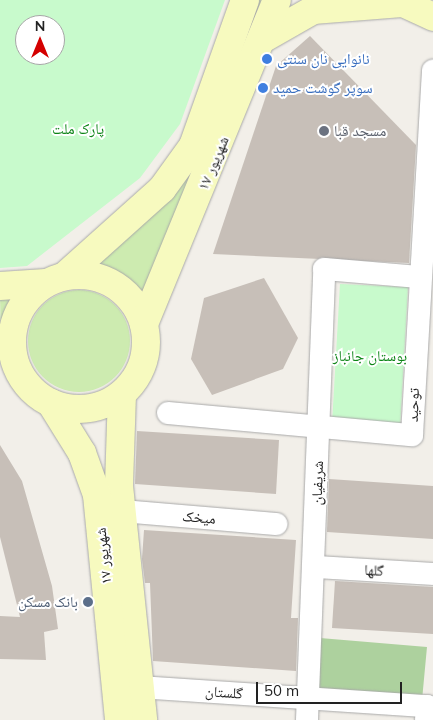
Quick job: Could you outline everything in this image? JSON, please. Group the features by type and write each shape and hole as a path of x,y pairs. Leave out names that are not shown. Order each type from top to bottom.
{"main road":[{"name":"۱۷ شهریور","path":"56,279 162,190 193,146 245,0"},
{"name":"۱۷ شهریور","path":"144,324 264,38 277,0"},
{"path":"264,38 313,10 400,1 433,17"},
{"path":"0,286 86,274 122,290 144,324 144,362 122,394 88,409 51,403 0,368"},
{"path":"23,382 11,346 12,327 30,294 56,279"},
{"name":"۱۷ شهریور","path":"122,394 121,511 143,720"},
{"name":"۱۷ شهریور","path":"51,403 82,454 97,496 119,720"}],"street":[{"name":"توحید","path":"168,413 412,435 424,366 420,277 430,168 433,71"},
{"name":"شریفیان","path":"308,697 315,567 324,269 420,277"},
{"name":"میخک","path":"121,511 276,524"},
{"name":"گلها","path":"315,567 433,574"},
{"name":"گلستان","path":"139,686 427,706 426,720"},
{"path":"307,720 308,697"}],"green space":[{"name":"پارک ملت","path":"0,0 225,0 180,124 140,178 27,266 0,268"},
{"path":"254,0 267,0 143,301 127,278 92,264 143,220"},
{"name":"بوستان جانباز","path":"340,284 408,287 400,428 332,424"},
{"path":"79,290 89,291 108,298 122,312 129,331 129,351 122,370 108,384 89,391 79,392 69,391 50,384 36,370 29,351 28,341 29,331 36,312 50,298 69,291"},
{"path":"20,292 3,325 1,347 0,296"},
{"path":"320,638 427,647 422,700 316,691"}],"building":[{"name":"مسجد قبا","path":"310,36 416,145 409,263 213,254 276,66"},
{"path":"264,278 298,338 283,369 212,395 191,359 204,298"},
{"path":"137,431 279,440 276,494 135,484"},
{"path":"0,445 22,481 52,586 58,629 44,632 46,660 0,659 0,616 20,617 0,537"},
{"path":"329,479 433,486 433,539 327,532"},
{"path":"144,530 296,540 291,618 298,618 296,671 153,661 150,583 145,583 142,559"},
{"path":"335,581 433,587 433,634 332,628"}],"place":[{"name":"نانوایی نان سنتی","path":"267,59"},
{"name":"سوپر گوشت حمید","path":"263,88"},
{"name":"مسجد قبا","path":"324,131"},
{"name":"بانک مسکن","path":"88,602"}]}
